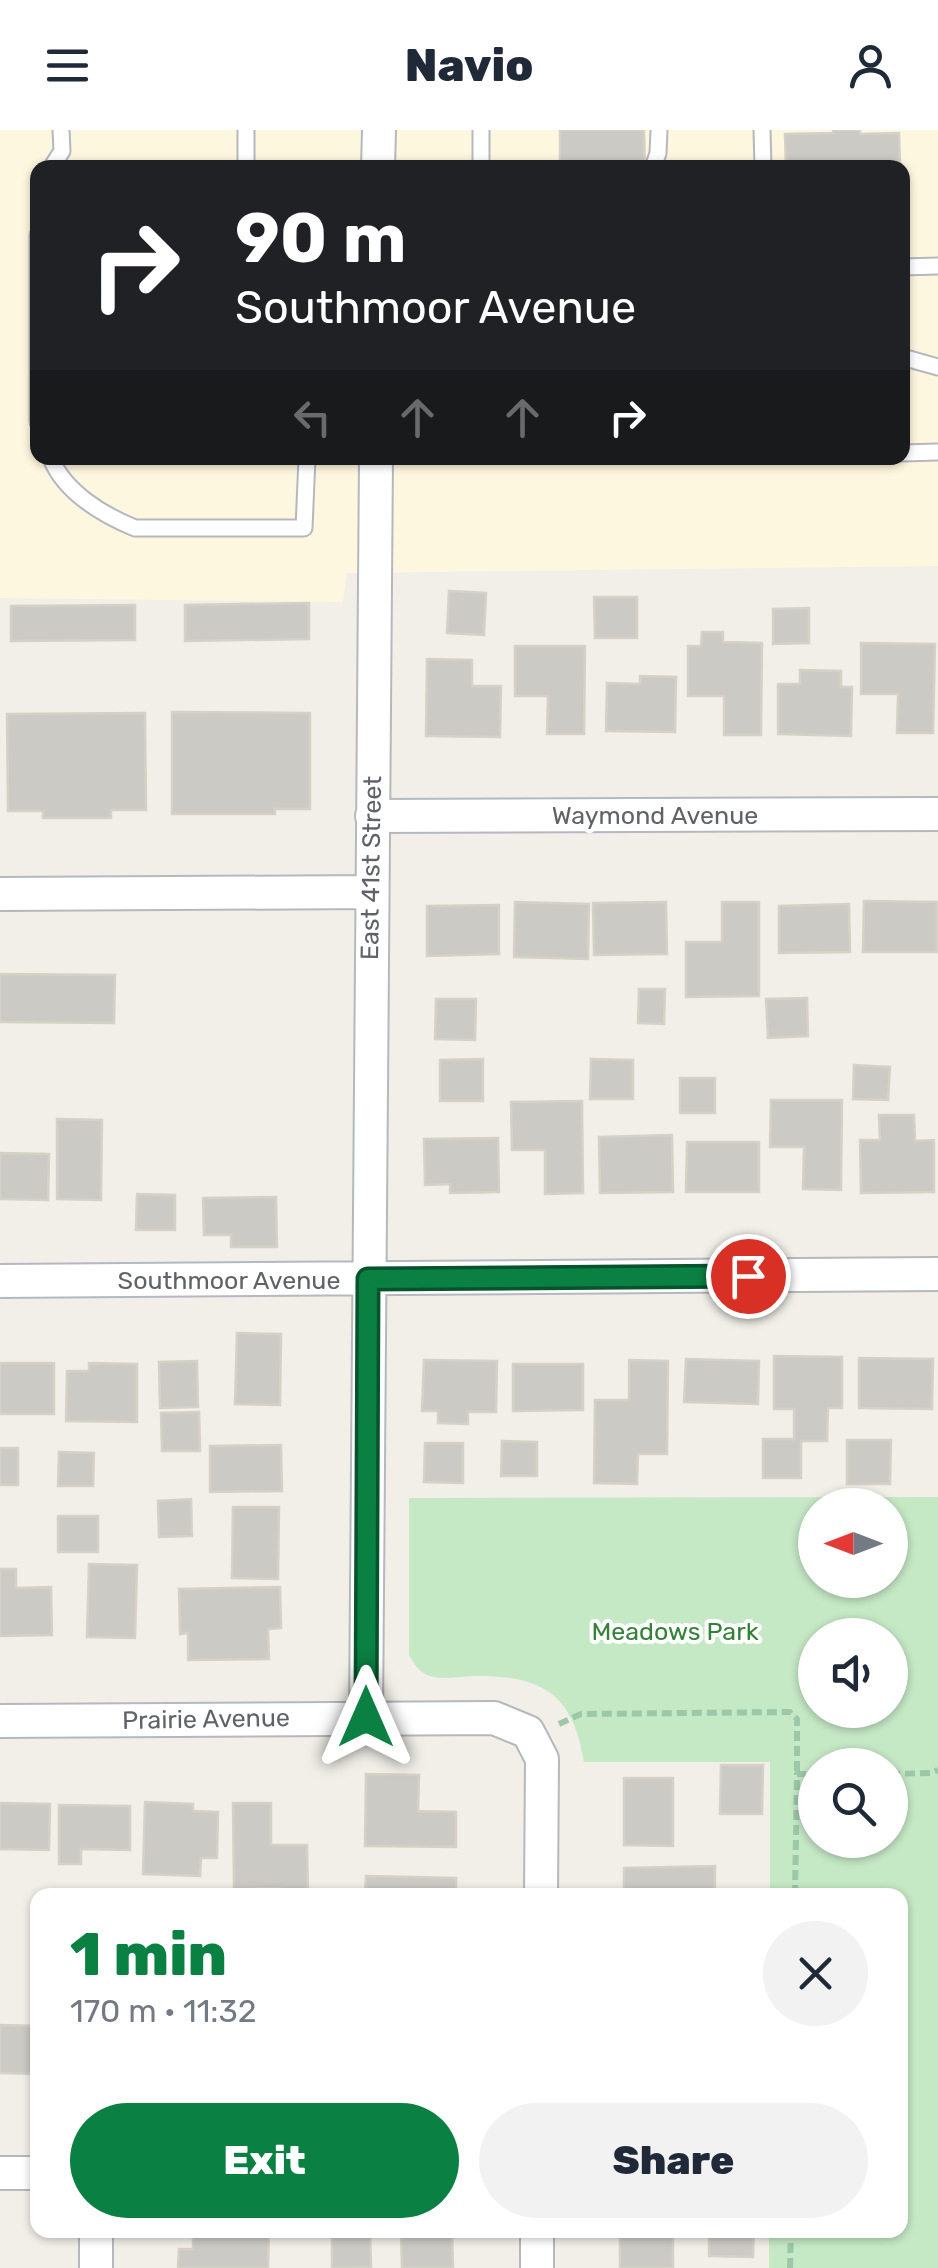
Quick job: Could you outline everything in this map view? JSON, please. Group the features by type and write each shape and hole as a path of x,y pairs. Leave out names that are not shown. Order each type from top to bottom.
{"street":[{"path":"378,160 379,130"},
{"name":"East 41st Street","path":"366,1717 376,465"},
{"name":"Waymond Avenue","path":"372,816 938,814"},
{"path":"0,894 370,892"},
{"name":"Southmoor Avenue","path":"0,1282 938,1274"},
{"name":"Prairie Avenue","path":"0,1721 494,1718 530,1735"},
{"path":"530,1735 542,1759 541,1888"},
{"path":"0,2173 30,2173"},
{"path":"96,2238 96,2268"},
{"path":"537,2238 537,2268"}],"lane":[{"path":"55,160 62,150 61,130"},
{"path":"246,130 246,160"},
{"path":"481,160 482,130"},
{"path":"656,160 659,130"},
{"path":"762,130 763,160"},
{"path":"910,266 938,266"},
{"path":"910,359 938,368"},
{"path":"910,454 938,452"},
{"path":"56,465 76,494 113,519 135,528 304,528 307,465"}],"path":[{"path":"530,1735 581,1714 790,1712 796,1719 795,1888"},
{"path":"908,1774 938,1770"},
{"path":"790,2238 790,2268"}],"shaded area":[{"path":"0,130 938,130 938,566 347,573 343,602 0,598"}],"green space":[{"name":"Meadows Park","path":"798,1497 798,1598 908,1598 908,1497 938,1497 938,2268 769,2268 769,2238 908,2238 908,1888 770,1888 770,1762 584,1762 572,1720 552,1694 520,1680 441,1678 417,1667 409,1655 409,1498"}],"building":[{"path":"560,130 644,130 645,160 560,160"},
{"path":"899,133 900,160 786,160 785,134"},
{"path":"449,591 486,593 484,635 447,633"},
{"path":"594,597 637,597 637,638 595,638"},
{"path":"309,603 309,639 185,641 185,605"},
{"path":"135,605 135,640 11,641 11,606"},
{"path":"809,608 809,643 773,644 773,609"},
{"path":"702,632 723,632 723,642 762,643 761,735 724,735 724,696 688,696 688,646 701,646"},
{"path":"861,643 935,644 933,733 897,733 898,694 861,694"},
{"path":"515,646 585,646 584,734 547,734 548,696 515,696"},
{"path":"427,659 472,660 472,686 501,686 500,737 426,736"},
{"path":"800,670 841,671 841,687 852,687 851,736 778,734 778,684 800,684"},
{"path":"640,676 676,677 675,732 606,731 607,683 640,684"},
{"path":"172,712 310,713 310,809 275,809 275,814 172,814"},
{"path":"145,713 146,810 111,810 111,818 43,818 43,811 8,811 7,714"},
{"path":"864,901 937,902 937,952 863,952"},
{"path":"515,902 589,904 588,959 514,957"},
{"path":"666,902 667,954 594,955 593,903"},
{"path":"722,902 759,902 759,996 686,997 686,942 722,942"},
{"path":"849,904 850,952 779,953 779,906"},
{"path":"499,905 499,954 427,956 427,906"},
{"path":"0,974 115,975 114,1023 0,1022"},
{"path":"639,989 665,989 664,1024 638,1023"},
{"path":"807,998 808,1036 768,1038 766,999"},
{"path":"436,999 476,999 475,1040 435,1039"},
{"path":"483,1059 483,1101 440,1101 440,1060"},
{"path":"591,1059 633,1060 633,1099 590,1099"},
{"path":"854,1065 890,1067 888,1100 853,1099"},
{"path":"680,1078 715,1078 715,1113 680,1113"},
{"path":"771,1100 842,1100 841,1190 803,1189 804,1147 770,1147"},
{"path":"582,1101 583,1193 545,1194 545,1150 512,1150 511,1102"},
{"path":"879,1115 914,1115 915,1141 934,1140 934,1192 861,1193 860,1140 880,1140"},
{"path":"57,1119 102,1120 101,1200 57,1199"},
{"path":"672,1135 673,1192 600,1193 599,1137"},
{"path":"498,1138 499,1192 450,1193 450,1184 425,1185 424,1139"},
{"path":"687,1142 759,1142 759,1192 686,1192"},
{"path":"0,1153 49,1154 48,1200 0,1199"},
{"path":"137,1194 175,1195 175,1230 136,1230"},
{"path":"276,1197 277,1247 231,1247 231,1235 204,1235 203,1198"},
{"path":"237,1333 281,1334 280,1405 235,1404"},
{"path":"774,1356 842,1357 842,1408 828,1408 827,1441 801,1441 801,1478 763,1478 763,1439 794,1439 794,1409 774,1409"},
{"path":"859,1358 933,1359 932,1409 859,1408"},
{"path":"686,1359 759,1361 758,1404 684,1402"},
{"path":"424,1360 497,1361 496,1412 468,1412 468,1424 438,1423 438,1411 422,1411"},
{"path":"629,1360 668,1361 667,1454 638,1454 637,1484 594,1483 595,1400 629,1400"},
{"path":"197,1361 198,1407 160,1408 159,1362"},
{"path":"0,1363 54,1363 54,1414 0,1414"},
{"path":"89,1363 137,1364 137,1422 66,1421 67,1371 89,1371"},
{"path":"513,1364 583,1364 583,1410 513,1411"},
{"path":"199,1412 200,1451 162,1451 161,1413"},
{"path":"847,1440 891,1440 890,1484 847,1484"},
{"path":"502,1441 537,1442 537,1476 501,1476"},
{"path":"425,1443 463,1443 463,1483 424,1482"},
{"path":"281,1445 282,1491 210,1492 210,1446"},
{"path":"0,1448 18,1448 18,1485 0,1485"},
{"path":"59,1452 94,1453 93,1486 58,1486"},
{"path":"191,1499 192,1536 159,1537 158,1501"},
{"path":"233,1507 279,1507 278,1579 232,1578"},
{"path":"58,1516 98,1516 98,1552 58,1552"},
{"path":"89,1564 137,1565 135,1638 87,1637"},
{"path":"0,1569 16,1569 16,1588 51,1587 52,1635 0,1636"},
{"path":"280,1587 281,1628 268,1629 269,1659 188,1660 188,1633 180,1634 179,1589"},
{"path":"721,1765 763,1765 762,1814 720,1814"},
{"path":"366,1774 419,1775 418,1811 456,1812 456,1847 365,1846"},
{"path":"624,1778 673,1778 673,1846 624,1845"},
{"path":"145,1802 193,1804 193,1811 218,1812 217,1858 201,1858 200,1876 143,1874"},
{"path":"0,1803 50,1804 49,1850 0,1849"},
{"path":"233,1803 271,1803 271,1845 307,1845 308,1888 234,1888"},
{"path":"59,1805 130,1806 130,1850 81,1849 81,1864 59,1864"},
{"path":"715,1866 715,1888 624,1888 624,1868"},
{"path":"366,1876 456,1878 456,1888 365,1888"},
{"path":"0,2025 30,2026 30,2074 0,2073"},
{"path":"193,2238 269,2238 268,2268 178,2268 179,2249 193,2249"},
{"path":"332,2238 370,2238 371,2267 332,2268"},
{"path":"401,2238 452,2238 453,2268 402,2268"},
{"path":"620,2238 673,2238 673,2268 620,2268"},
{"path":"709,2238 754,2238 753,2257 709,2256"}],"route":[{"path":"366,1717 368,1279 748,1276"}]}
